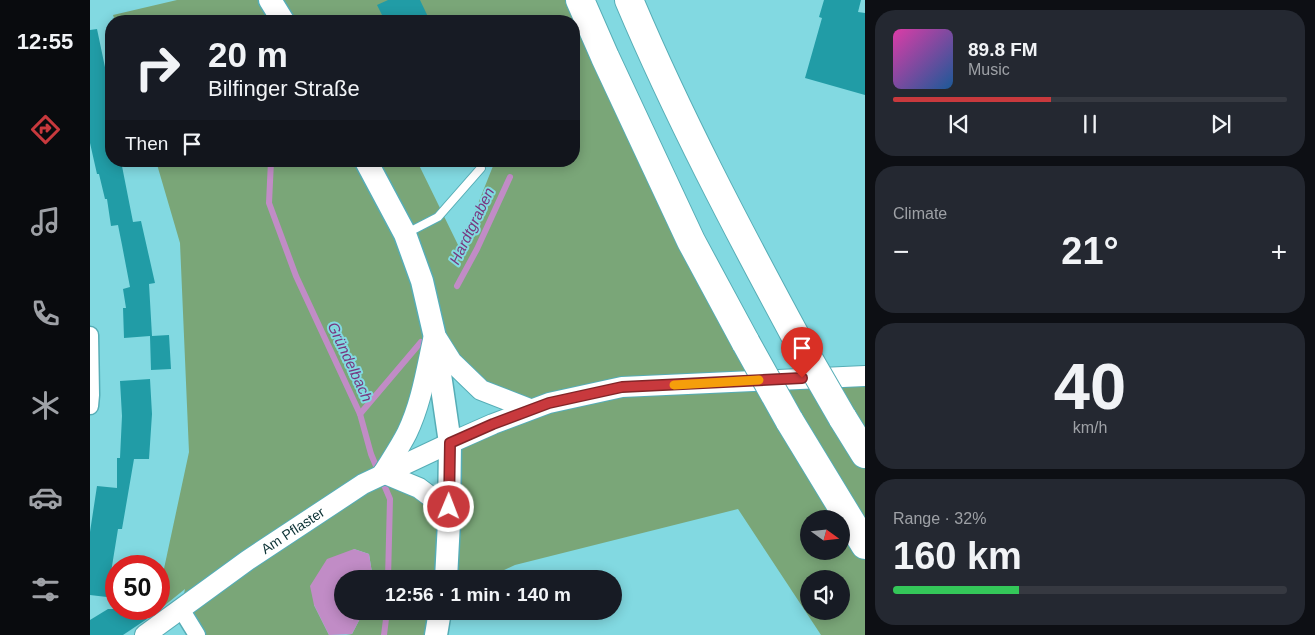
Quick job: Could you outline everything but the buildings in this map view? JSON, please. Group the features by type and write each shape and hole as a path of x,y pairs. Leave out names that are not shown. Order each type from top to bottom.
{"highway":[{"path":"580,0 692,241 789,420 865,545"},
{"path":"629,0 646,40 733,221 797,339 865,454"}],"main road":[{"path":"270,0 279,15"},
{"path":"369,167 405,234 422,282 434,333 450,443 446,570"},
{"path":"436,635 438,620"}],"street":[{"path":"434,333 452,362 481,390 530,409"},
{"path":"434,333 423,387 415,413 407,433 383,473 420,488 431,497 449,522"},
{"path":"90,335 92,395 90,406"},
{"name":"Am Pflaster","path":"145,635 248,560 363,484 383,473 530,409 622,387 865,376"},
{"path":"181,609 197,635"}],"lane":[{"path":"405,234 438,217 481,167"}],"green space":[{"path":"177,0 582,0 764,375 865,376 865,635 821,635 811,620 850,620 850,570 800,570 800,603 738,509 515,565 504,570 372,570 369,554 354,549 339,570 334,570 334,577 314,605 329,635 197,635 181,609 185,589 170,601 170,555 167,555 189,452 180,243 158,167 420,167 460,249 493,167 580,167 580,15 113,15","holes":["434,334 481,390 530,409 450,443 449,521 383,473"]},
{"path":"359,620 438,620 436,635 346,635 352,634"}],"shaded area":[{"path":"354,549 369,554 372,570 334,570 334,620 359,620 352,634 329,635 314,605 310,586 327,559"}],"waterway":[{"name":"Gründelbach","path":"271,167 269,203 296,276 360,414 371,454 390,499 388,570"},
{"name":"Hardtgraben","path":"457,286 477,249 510,177"},
{"name":"Hardtgraben","path":"360,414 421,342"},
{"name":"Gründelbach","path":"384,635 386,620"}],"slow traffic":[{"path":"674,385 759,380"}],"route":[{"path":"449,507 450,443 530,409 622,387 802,378"}]}
